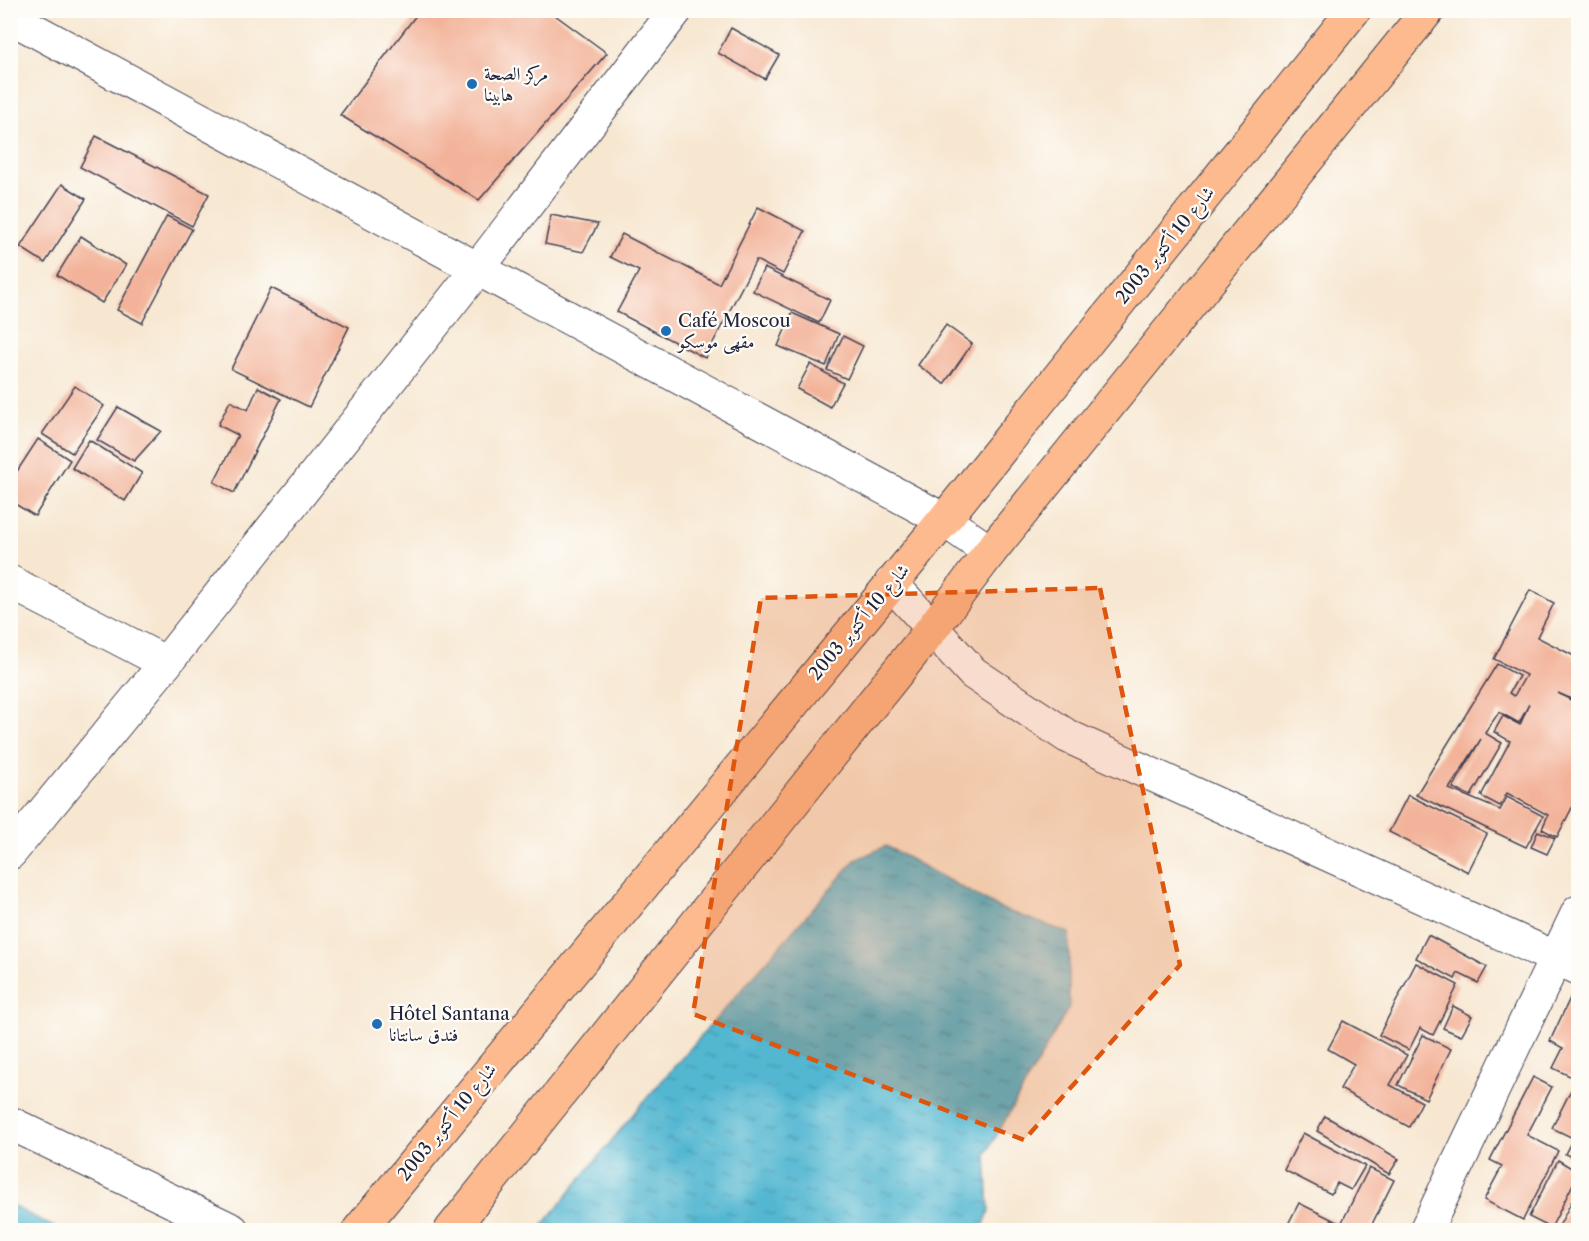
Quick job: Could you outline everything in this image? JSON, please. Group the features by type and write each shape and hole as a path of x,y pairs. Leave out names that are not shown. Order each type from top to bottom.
{"highway":[{"name":"شارع 10 أكتوبر 2003","path":"359,1230 944,520 1354,10"},
{"path":"451,1230 931,630 990,552 1428,10"}],"street":[{"path":"10,853 166,663 479,267 676,10"},
{"path":"10,17 479,267 944,520 990,552"},
{"path":"10,582 166,663"},
{"path":"891,583 931,630 973,673 1067,736 1568,963"},
{"path":"1426,1230 1568,963 1578,912"},
{"path":"10,1123 232,1230"}],"highlighted area":[{"path":"1100,588 1180,965 1024,1140 693,1014 761,598"}],"water":[{"path":"886,846 999,908 1069,933 1069,1007 986,1154 989,1211 982,1230 539,1230 639,1107 855,860"},
{"path":"11,1205 59,1230 11,1230"}],"building":[{"name":"مركز الصحة هابينا","path":"420,10 548,10 607,53 479,200 340,115"},
{"path":"731,28 779,55 765,79 718,53"},
{"path":"96,136 209,194 192,226 80,167"},
{"path":"62,184 86,199 45,263 20,247"},
{"path":"758,207 805,231 783,274 756,260 705,358 617,312 639,271 610,257 622,234 719,284"},
{"path":"551,215 598,224 583,252 545,244"},
{"path":"167,216 192,229 142,323 117,310"},
{"path":"81,236 126,265 102,303 57,275"},
{"path":"764,268 830,300 819,323 753,291"},
{"path":"271,288 349,327 309,407 231,369"},
{"path":"792,313 839,334 826,366 778,346"},
{"path":"946,325 972,344 944,384 918,365"},
{"path":"843,336 863,346 847,379 827,370"},
{"path":"810,364 843,383 830,407 797,389"},
{"path":"75,386 104,406 72,453 42,434"},
{"path":"258,387 281,399 234,493 214,482 238,435 218,425 230,401 248,410"},
{"path":"118,407 161,431 134,461 97,440"},
{"path":"38,439 70,460 35,516 10,501 10,482"},
{"path":"89,440 142,473 125,501 72,468"},
{"path":"1530,590 1554,603 1537,637 1578,658 1578,691 1574,700 1558,693 1578,704 1578,796 1557,837 1542,829 1548,815 1507,793 1500,806 1481,796 1510,741 1494,732 1503,716 1520,725 1529,704 1519,723 1499,712 1485,733 1502,743 1471,796 1453,788 1481,739 1449,789 1500,810 1507,797 1543,816 1526,847 1416,795 1497,664 1519,676 1509,693 1514,696 1526,675 1494,659"},
{"path":"1408,795 1487,834 1468,872 1389,832"},
{"path":"1538,831 1555,838 1547,854 1531,847"},
{"path":"1428,935 1487,967 1478,983 1458,973 1455,979 1416,958"},
{"path":"1416,963 1458,985 1433,1035 1420,1028 1409,1050 1379,1035"},
{"path":"1571,996 1578,999 1578,1080 1553,1068 1563,1048 1550,1041"},
{"path":"1453,1006 1472,1016 1461,1036 1443,1028"},
{"path":"1343,1021 1407,1055 1390,1085 1422,1102 1409,1127 1340,1089 1354,1064 1328,1049"},
{"path":"1423,1035 1451,1049 1426,1099 1398,1085"},
{"path":"1533,1077 1552,1087 1527,1135 1558,1151 1523,1220 1484,1200 1502,1166 1490,1160"},
{"path":"1572,1088 1578,1092 1578,1160 1565,1154 1573,1138 1552,1128"},
{"path":"1325,1116 1399,1159 1389,1174 1317,1131"},
{"path":"1303,1133 1365,1166 1351,1190 1337,1183 1331,1194 1284,1170"},
{"path":"1558,1160 1578,1174 1551,1228 1529,1217"},
{"path":"1369,1168 1394,1180 1369,1230 1285,1230 1299,1203 1341,1224"},
{"path":"1578,1189 1578,1230 1557,1230"}],"place":[{"name":"مركز الصحة هابينا","path":"472,84"},
{"name":"Café Moscou مقهى موسكو","path":"666,331"},
{"name":"Hôtel Santana فندق سانتانا","path":"377,1024"}]}
